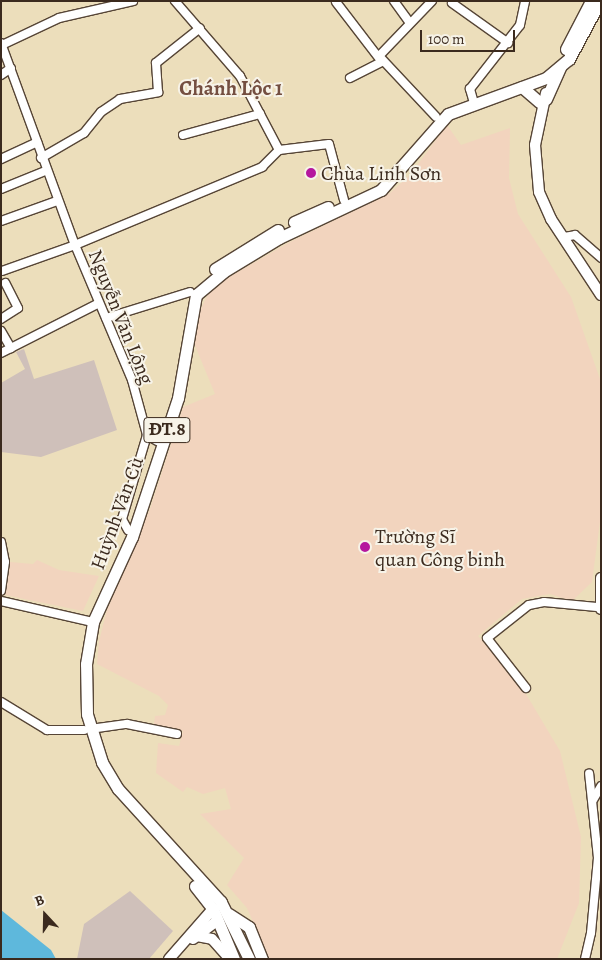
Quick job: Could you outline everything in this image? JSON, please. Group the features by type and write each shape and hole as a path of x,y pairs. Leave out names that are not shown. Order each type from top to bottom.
{"main road":[{"path":"231,956 217,910 117,799 87,729 80,690 91,622 130,534 155,440 176,376 195,291 258,241 385,178 436,116 473,100 542,80 562,62 597,5"},
{"path":"521,87 543,100 556,86 562,62"},
{"path":"195,291 279,238 381,190 441,121 473,100"},
{"path":"217,910 235,916 249,927 262,959"},
{"path":"235,916 249,959"},
{"path":"235,916 256,959"}],"street":[{"path":"133,1 102,5 58,18 2,44 37,142 45,171 74,245 262,167 279,150 328,144 344,200"},
{"path":"175,1 240,76 279,150"},
{"path":"394,1 410,23"},
{"path":"350,78 380,60 410,23 432,1"},
{"path":"473,100 470,89 508,43 520,25 525,1"},
{"path":"336,2 380,60 436,116"},
{"path":"452,3 508,43"},
{"path":"41,158 84,133 101,112 120,99 158,92 156,63 200,28"},
{"path":"1,75 11,68"},
{"path":"542,80 543,100 535,145 537,183 551,219 564,236 601,295"},
{"path":"183,135 260,114"},
{"path":"1,159 37,142"},
{"path":"1,189 45,171"},
{"path":"1,221 57,201"},
{"path":"564,236 575,235 601,258"},
{"name":"Nguyễn Văn Lộng","path":"2,271 74,245 132,380 155,440"},
{"path":"1,319 18,308 5,283"},
{"path":"106,318 195,291"},
{"path":"1,353 99,303"},
{"path":"1,331 11,348"},
{"path":"1,542 5,562 1,590"},
{"path":"526,688 487,638 512,614 537,603 599,608 601,578"},
{"path":"1,601 91,622"},
{"path":"1,702 47,730 87,729 127,724 177,734"},
{"path":"584,959 592,929 599,878 589,773"},
{"path":"593,800 601,786"},
{"path":"169,959 197,936 217,910"},
{"path":"169,959 217,910"},
{"path":"592,929 601,928"},
{"path":"197,936 212,939 231,956"}],"shaded area":[{"name":"Trường Sĩ quan Công binh","path":"447,125 461,145 510,128 509,178 518,214 571,297 601,382 601,514 592,582 572,601 550,594 522,599 478,636 520,684 560,751 581,837 579,903 557,959 269,959 247,908 227,885 244,858 200,814 231,809 225,788 203,794 187,787 183,792 156,773 158,743 179,746 183,731 154,724 155,716 165,715 168,705 159,696 97,664 99,641 107,610 150,509 183,407 215,394 194,343 200,311 208,294 222,281 290,242 390,193 410,175"},
{"path":"24,349 34,379 94,360 117,430 41,457 1,452 1,383 25,369 16,352"},
{"path":"37,560 59,570 99,576 83,611 5,595 10,562 33,564"},
{"path":"130,891 173,931 149,959 77,959 84,924"}],"water":[{"path":"1,910 51,950 56,959 1,959"}],"place":[{"name":"Chùa Linh Sơn","path":"311,173"},
{"name":"Trường Sĩ quan Công binh","path":"365,547"}],"district":[{"name":"Chánh Lộc 1","path":"231,88"}]}
